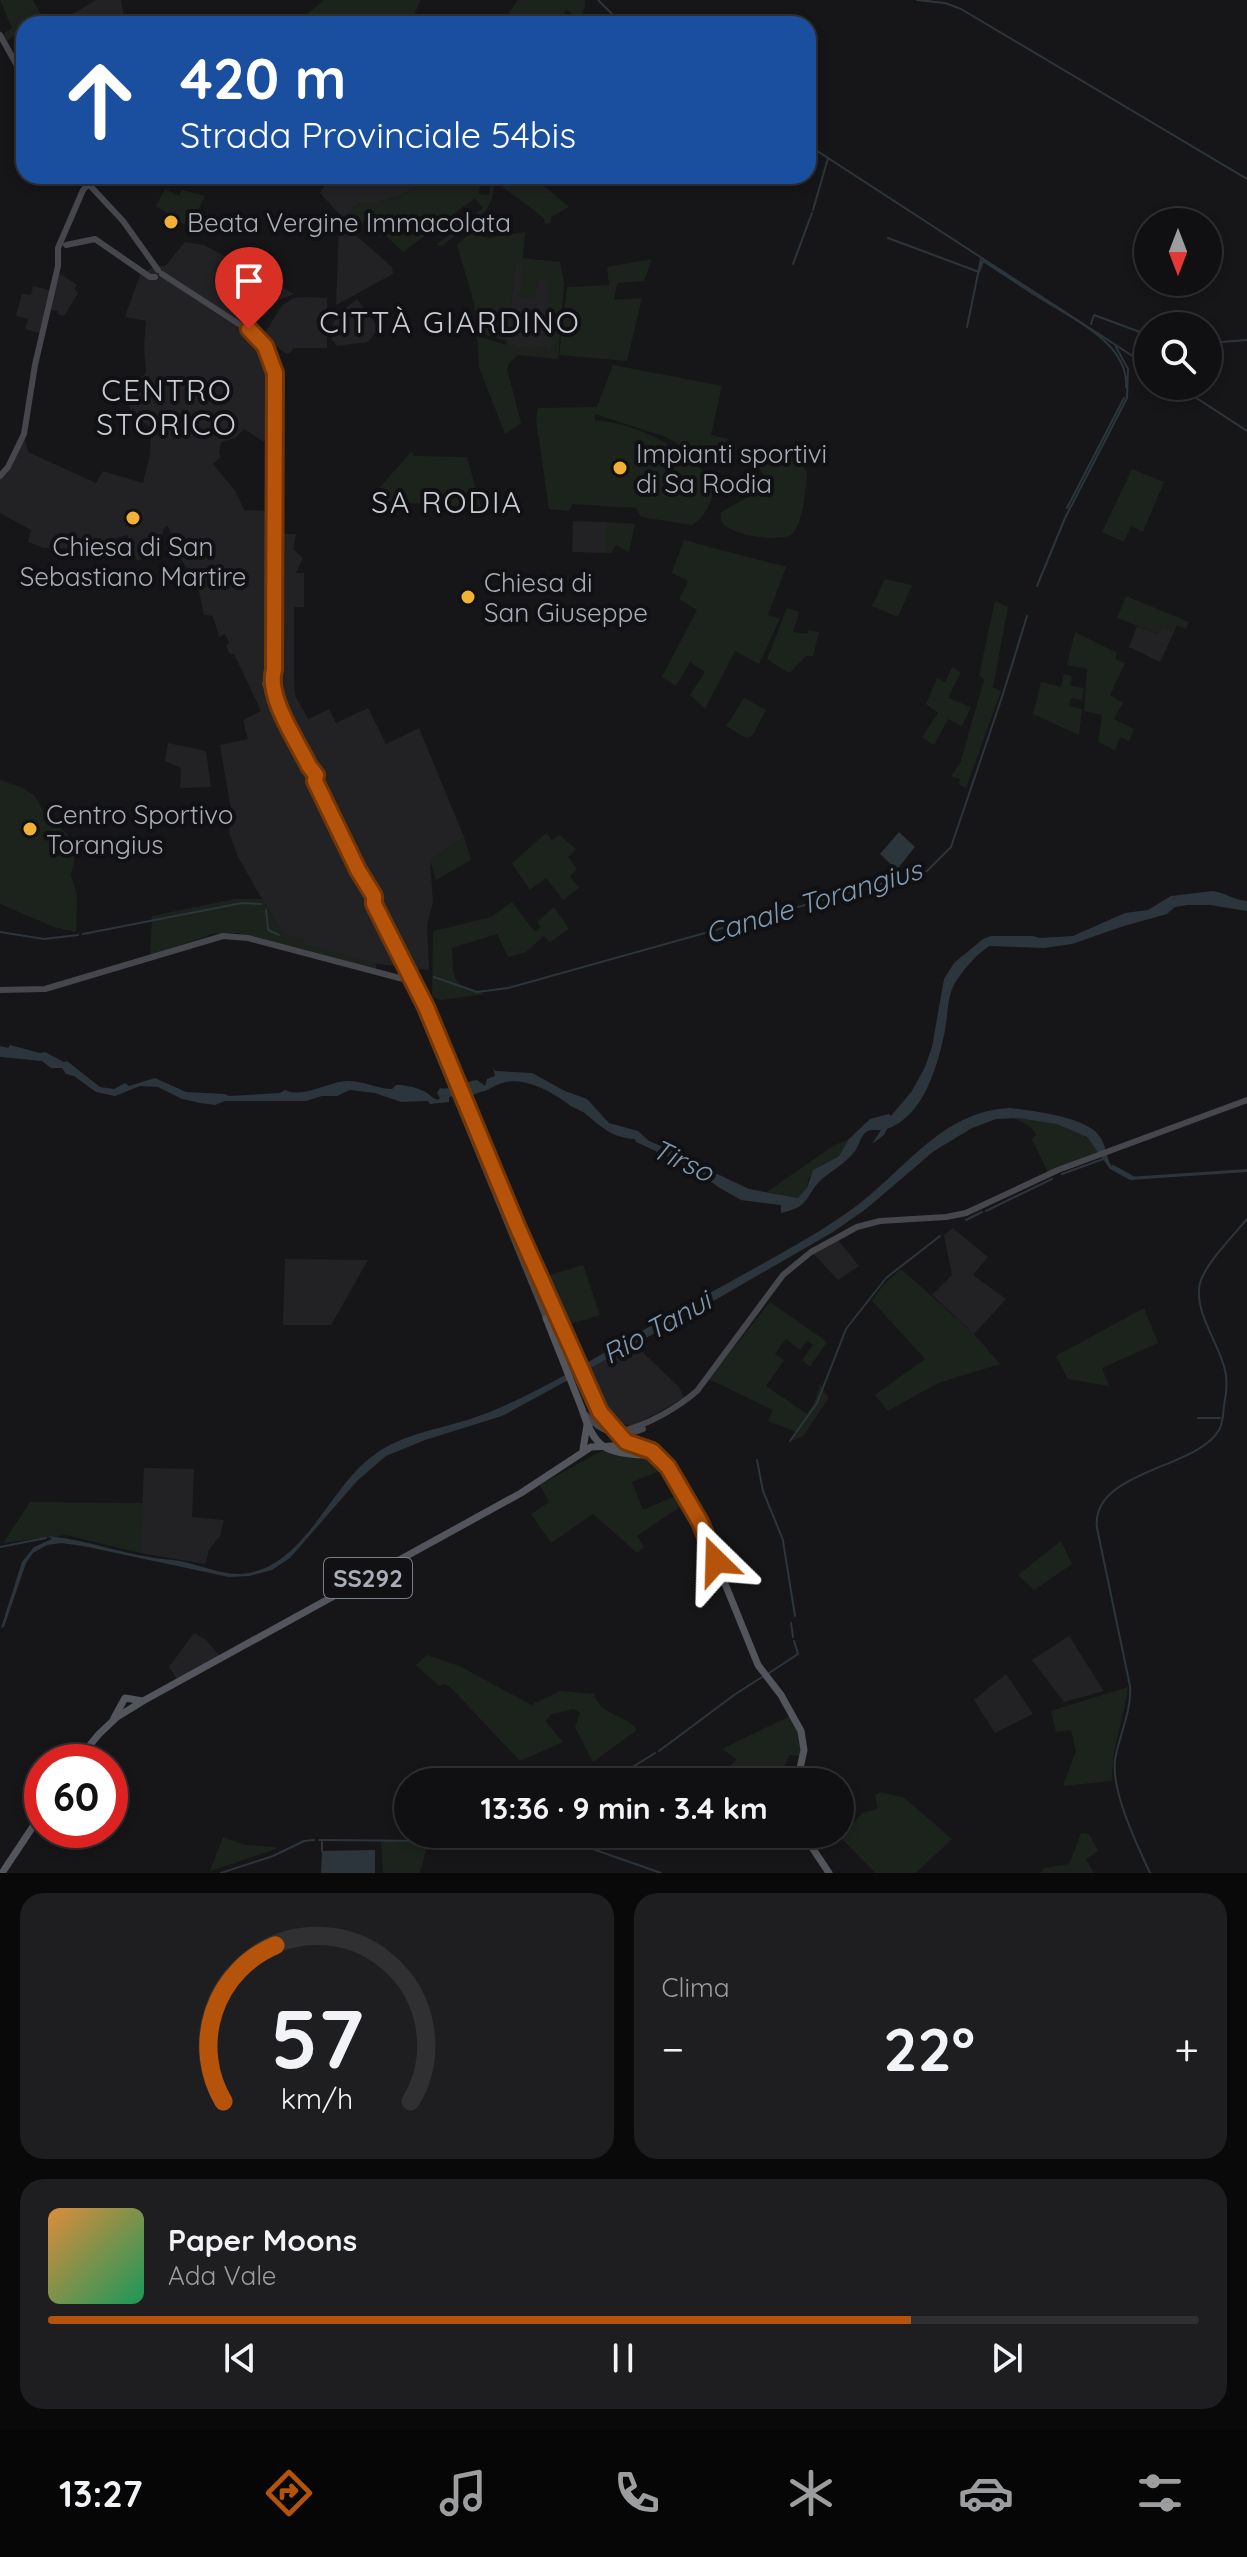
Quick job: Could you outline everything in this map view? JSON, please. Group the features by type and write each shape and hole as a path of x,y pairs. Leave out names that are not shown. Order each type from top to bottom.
{"main road":[{"path":"0,35 16,64"},
{"path":"0,476 8,467 24,434 35,365 65,235 83,190 88,185 123,221 157,274"},
{"path":"64,248 95,239 256,335 265,346 273,365 276,408 274,670 271,682 280,708 415,992"},
{"path":"0,990 55,987 198,941 223,936 248,938 407,980"},
{"path":"383,975 396,972 399,960"},
{"path":"399,960 407,980 430,1015 591,1433 601,1445 617,1454 645,1455 657,1459 672,1474"},
{"path":"582,1409 596,1425 610,1432 625,1434 641,1428 685,1400 701,1387 783,1275 811,1252 843,1233 868,1224 956,1215 1058,1170 1247,1100"},
{"path":"512,1229 609,1421 617,1433 632,1444 652,1451 662,1460 700,1522 758,1665 781,1695 801,1731 804,1750 800,1768"},
{"path":"563,1362 585,1432 594,1446"},
{"path":"583,1451 585,1432 592,1420 641,1428"},
{"path":"606,1446 617,1433 641,1428"},
{"path":"627,1430 625,1437 632,1444"},
{"name":"SS292","path":"92,1744 127,1709 521,1493 583,1451 594,1446 632,1444"},
{"path":"127,1709 125,1698 143,1701"},
{"name":"SS292","path":"127,1709 133,1700"},
{"path":"2,1873 24,1840"},
{"path":"812,1848 829,1873"}],"shaded area":[{"path":"0,0 33,0 42,16 16,16 16,34 7,41 3,34 12,28"},
{"path":"96,0 121,0 124,16 73,16"},
{"path":"324,0 420,0 414,16 305,16"},
{"path":"518,0 585,0 581,16 574,16 566,10 562,16 507,16"},
{"path":"326,184 421,184 404,194 379,202 361,202 343,218 320,193"},
{"path":"480,184 479,194 489,195 490,184 493,184 491,201 476,219 473,216 483,208 475,198 451,216 459,227 469,219 471,223 442,246 437,244 453,232 445,221 403,252 380,230 370,215 362,224 343,218 361,202 379,202 419,186"},
{"path":"542,184 569,207 551,217 551,223 545,224 544,218 500,185"},
{"path":"165,189 179,196 182,190 205,196 191,224 184,224 156,206"},
{"path":"342,223 392,267 393,274 336,305 339,225"},
{"path":"525,232 523,258 560,263 564,283 558,359 518,355 509,363 507,369 521,423 505,434 479,367 477,336 507,345 516,344 516,349 524,346 535,351 535,347 548,346 548,352 551,352 552,336 541,336 552,332 543,328 549,281 540,280 534,299 520,297 523,265 516,260 510,311 517,313 515,324 509,324 507,341 476,332 474,303 457,245 470,233 489,238"},
{"path":"185,242 204,245 294,294 273,302 252,297 239,324 258,344 270,366 275,417 273,429 264,442 244,429 235,438 221,442 221,457 213,464 236,492 244,510 273,511 273,534 296,534 293,549 303,558 296,573 304,573 304,607 294,607 294,682 295,695 308,719 329,709 336,723 368,708 386,744 419,728 464,837 430,861 433,902 427,925 429,970 362,962 304,945 304,940 282,934 238,857 229,832 232,816 220,745 248,739 243,720 261,711 234,654 230,654 226,646 229,643 225,634 219,637 213,616 204,615 197,582 180,558 168,526 164,528 160,545 154,553 137,561 127,535 117,538 103,549 44,548 28,542 31,530 0,513 0,476 22,438 25,438 28,452 96,483 103,471 143,483 150,455 151,428 132,413 123,394 146,373 146,321 125,317 140,275 154,267 165,266"},
{"path":"516,258 560,262 564,285 557,353 506,348"},
{"path":"652,259 644,281 617,283 614,300 642,298 627,361 559,355 567,287 609,285 607,267"},
{"path":"59,273 77,285 74,289 78,293 64,316 50,310"},
{"path":"33,286 50,290 40,333 25,329 28,319 16,316 22,294 31,295"},
{"path":"294,298 327,298 327,348 294,348 286,354 277,347 270,348 262,338 282,305"},
{"path":"357,299 379,328 368,342 337,346 332,340 333,324 337,316"},
{"name":"Impianti sportivi di Sa Rodia","path":"613,365 722,386 711,435 728,439 715,458 704,459 666,437 595,414 595,420 630,427 655,437 703,471 711,482 712,496 707,510 692,525 641,517 636,508 572,504 569,511 549,509 536,420 538,408 597,407"},
{"path":"761,450 797,458 807,472 799,522 792,534 786,537 747,535 729,529 721,520 721,512 770,485 750,453"},
{"path":"412,451 414,456 467,457 481,508 372,500 372,496"},
{"path":"1132,469 1164,482 1143,532 1131,526 1124,542 1102,532"},
{"path":"573,521 605,522 605,553 572,552"},
{"path":"605,522 635,524 629,552 616,545 611,553 605,553"},
{"path":"684,540 786,567 768,615 780,619 759,664 735,651 705,709 690,695 705,672 690,662 676,686 662,677 697,610 679,599 688,581 672,573"},
{"path":"885,579 912,585 898,617 872,606"},
{"path":"1126,596 1189,622 1186,629 1177,625 1174,632 1163,627 1159,634 1117,618"},
{"path":"995,601 1008,607 993,687 1001,691 966,788 959,784 960,779 951,776 960,764 984,680 979,675"},
{"path":"787,608 799,612 793,632 819,632 813,656 806,656 789,673 767,659"},
{"path":"1137,626 1158,634 1163,627 1174,632 1160,662 1129,647"},
{"path":"1075,632 1117,653 1115,659 1125,663 1110,695 1123,703 1114,719 1134,729 1129,741 1120,737 1115,750 1098,742 1102,715 1084,711 1087,669 1067,665"},
{"path":"952,667 961,672 948,698 971,707 962,726 948,719 934,745 922,737 938,713 926,704 937,678 945,682"},
{"path":"1064,674 1072,676 1070,686 1084,688 1082,700 1071,698 1069,706 1082,709 1079,735 1033,714 1041,682 1061,687"},
{"path":"744,698 766,710 752,736 746,738 726,726"},
{"path":"168,743 206,751 211,787 180,788 181,768 165,761"},
{"name":"Centro Sportivo Torangius","path":"0,780 35,796 43,811 78,845 71,875 77,895 76,932 54,927 0,904"},
{"path":"546,833 552,840 560,835 576,849 568,857 577,869 570,876 579,888 563,900 546,878 530,890 512,863"},
{"path":"464,837 471,860 436,880 430,861"},
{"path":"235,899 262,899 282,934 304,940 304,944 375,963 378,972 237,933 212,934 150,956 152,916"},
{"path":"512,902 535,932 541,927 537,922 554,907 569,929 550,942 544,936 526,952 508,957 497,934 452,948 456,980 466,988 485,994 441,1000 432,997 433,931 491,917"},
{"path":"1014,1118 1061,1124 1082,1135 1100,1151 1048,1173 1032,1139 1036,1135 1031,1127"},
{"path":"849,1139 840,1156 822,1164 812,1174 799,1198 767,1192 833,1146"},
{"path":"953,1228 988,1257 973,1275 1006,1299 974,1334 932,1295 952,1275 944,1235"},
{"path":"837,1239 859,1266 838,1280 813,1253"},
{"path":"285,1259 368,1260 331,1325 283,1325"},
{"path":"583,1265 600,1315 565,1326 544,1277"},
{"path":"901,1269 974,1334 1000,1364 938,1383 888,1411 875,1395 925,1359 872,1301 884,1284"},
{"path":"770,1302 827,1342 810,1367 802,1360 813,1345 807,1341 800,1350 786,1339 775,1354 784,1360 766,1386 807,1414 814,1404 820,1384 829,1398 803,1436 791,1441 796,1432 768,1421 773,1410 709,1379"},
{"path":"1144,1308 1158,1343 1102,1368 1109,1386 1068,1379 1056,1356"},
{"path":"634,1344 679,1387 684,1398 633,1426 620,1424 605,1414 585,1371"},
{"path":"603,1450 652,1460 665,1469 632,1482 643,1510 677,1495 684,1504 637,1536 644,1547 637,1553 593,1514 551,1543 531,1514 549,1502 540,1485"},
{"path":"144,1468 194,1469 192,1517 224,1520 220,1536 209,1550 205,1564 140,1553"},
{"path":"30,1502 143,1503 140,1553 66,1535 3,1543"},
{"path":"1061,1541 1072,1564 1034,1590 1018,1575"},
{"path":"194,1633 205,1639 222,1658 178,1681 169,1667"},
{"path":"1069,1636 1104,1691 1064,1702 1032,1660"},
{"path":"427,1655 462,1667 531,1705 560,1691 594,1694 602,1707 637,1730 593,1762 575,1727 580,1713 574,1709 552,1714 545,1721 563,1742 520,1761 452,1689 445,1684 439,1686 416,1665"},
{"path":"1006,1674 1033,1714 995,1733 974,1700"},
{"path":"1128,1687 1112,1781 1063,1786 1076,1751 1071,1730 1056,1732 1051,1711"},
{"path":"790,1716 801,1736 800,1756 789,1755 784,1768 729,1768 736,1759 722,1749"},
{"path":"880,1792 903,1797 952,1839 916,1873 875,1873 851,1848 854,1848 854,1823 862,1813 878,1809 875,1795"},
{"path":"1081,1833 1089,1834 1098,1851 1086,1859 1094,1873 1040,1873 1044,1868 1069,1864"},
{"path":"223,1837 245,1845 276,1849 210,1871"},
{"path":"381,1841 394,1841 394,1848 426,1848 420,1873 383,1873"}],"water":[{"path":"899,832 915,847 899,867 901,876 897,877 896,869 880,854"},
{"name":"Tirso","path":"1213,891 1247,901 1247,911 1188,905 1072,944 1044,948 990,946 985,949 969,964 953,987 933,1073 911,1113 887,1129 872,1144 881,1130 866,1132 851,1155 816,1185 803,1204 781,1213 781,1205 741,1200 697,1170 635,1139 614,1134 553,1094 522,1082 501,1083 469,1098 459,1094 449,1097 449,1102 430,1104 428,1101 401,1102 375,1093 350,1090 337,1096 306,1101 225,1101 215,1105 182,1099 158,1087 140,1086 115,1096 96,1092 74,1076 66,1074 62,1068 51,1068 42,1061 0,1057 0,1046 8,1048 10,1045 45,1052 67,1061 100,1087 114,1089 125,1083 129,1086 155,1078 186,1092 229,1096 280,1093 285,1090 308,1091 348,1081 387,1089 396,1085 409,1086 438,1100 440,1088 477,1080 485,1086 487,1079 495,1076 493,1067 495,1071 532,1073 587,1099 609,1123 638,1131 649,1141 710,1167 713,1172 749,1189 798,1198 807,1188 813,1170 839,1156 849,1139 870,1119 891,1116 912,1091 932,1047 944,979 954,963 983,939 991,936 1073,936 1125,913 1148,910 1171,896"},
{"path":"1010,1108 1055,1115 1088,1126 1102,1141 1112,1167 1128,1177 1247,1169 1247,1172 1130,1180 1110,1169 1087,1137 1057,1124 1018,1118 996,1119 972,1128 934,1151 866,1209 833,1232 710,1303 502,1416 425,1440 386,1456 357,1481 290,1558 272,1570 229,1577 88,1547 62,1543 47,1545 33,1553 26,1563 4,1627 1,1628 22,1562 34,1547 52,1539 48,1536 141,1556 182,1561 220,1572 249,1573 269,1566 303,1539 358,1469 385,1448 410,1436 490,1412 563,1376 821,1230 864,1200 950,1127 988,1111"},
{"path":"375,1850 375,1873 321,1873 322,1851"}],"waterway":[{"path":"598,0 614,16"},
{"path":"917,0 945,3 961,9 1247,179"},
{"path":"816,150 1134,357"},
{"path":"813,210 828,158"},
{"path":"793,264 812,213"},
{"path":"888,238 979,272 983,261 1035,295"},
{"path":"967,327 981,259"},
{"path":"1037,296 1108,344 1124,371 1126,387"},
{"path":"1091,324 1094,315 1134,330"},
{"path":"1222,342 1247,340"},
{"path":"1037,586 1065,518 1127,398 1128,369 1116,347"},
{"path":"1067,508 1124,398"},
{"path":"1199,400 1247,431"},
{"name":"Canale Torangius","path":"434,977 477,992 508,988 927,871 951,847 1027,616"},
{"name":"Canale Torangius","path":"83,934 242,903 261,904"},
{"name":"Canale Torangius","path":"266,910 268,930 279,935"},
{"name":"Canale Torangius","path":"0,932 44,939 78,935"},
{"path":"1062,1174 1106,1158"},
{"name":"Rio Tanui","path":"1113,1167 1133,1178"},
{"path":"986,1211 1052,1179"},
{"path":"966,1220 982,1212"},
{"path":"1150,1873 1126,1818 1115,1773 1130,1686 1097,1528 1099,1509 1110,1494 1127,1482 1190,1454 1219,1430 1226,1374 1203,1316 1200,1283 1214,1259 1247,1219"},
{"path":"790,1441 817,1403 846,1329 886,1278 940,1236"},
{"path":"1198,1418 1220,1418"},
{"path":"757,1460 763,1491 783,1540"},
{"path":"0,1547 46,1538"},
{"path":"783,1541 795,1616"},
{"path":"791,1623 793,1637"},
{"path":"769,1673 798,1654 794,1641"},
{"path":"659,1751 762,1677"},
{"path":"631,1768 655,1753"},
{"path":"221,1873 273,1856 304,1841 314,1840"},
{"path":"319,1840 394,1841"},
{"path":"322,1842 322,1851"},
{"path":"590,1848 661,1873"}],"place":[{"name":"Beata Vergine Immacolata","path":"171,222"},
{"name":"Impianti sportivi di Sa Rodia","path":"620,468"},
{"name":"Chiesa di San Sebastiano Martire","path":"133,518"},
{"name":"Chiesa di San Giuseppe","path":"468,597"},
{"name":"Centro Sportivo Torangius","path":"30,829"}],"district":[{"name":"CITTÀ GIARDINO","path":"450,322"},
{"name":"CENTRO STORICO","path":"167,407"},
{"name":"SA RODIA","path":"447,502"}],"route":[{"path":"249,329 265,346 275,373 272,678 277,699 426,1007 517,1226 600,1412 626,1442 652,1451 668,1467 700,1522 716,1561"}]}
